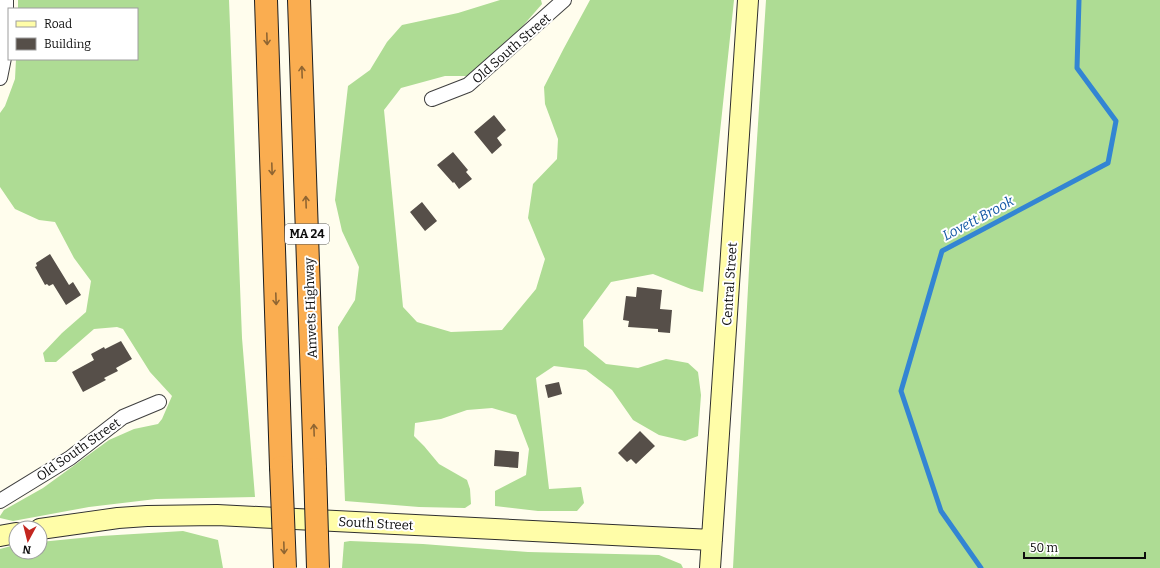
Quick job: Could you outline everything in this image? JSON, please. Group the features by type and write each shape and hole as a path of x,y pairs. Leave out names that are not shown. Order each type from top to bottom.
{"highway":[{"name":"MA 24","path":"266,0 285,568"},
{"name":"Amvets Highway","path":"299,0 318,568"}],"street":[{"path":"0,78 6,48 6,0"},
{"name":"Old South Street","path":"432,99 468,85 564,0"},
{"name":"Central Street","path":"710,568 748,0"},
{"name":"Old South Street","path":"0,501 70,458 123,417 159,402"},
{"name":"South Street","path":"48,528 118,518 217,515 712,540"}],"green space":[{"path":"18,0 229,0 242,338 255,497 156,499 89,507 18,520 0,518 4,510 43,488 109,440 134,429 158,424 162,419 172,396 150,372 123,329 117,327 94,329 56,362 45,362 43,353 62,333 86,312 91,281 74,258 55,222 39,220 15,209 0,187 0,113 5,106 15,79 16,60 138,60 138,8 18,8"},
{"path":"500,0 541,0 542,4 521,28 469,76 445,76 401,88 384,110 403,307 417,322 451,332 502,330 536,289 545,259 528,218 533,184 557,159 558,139 545,104 544,87 590,0 734,0 703,292 691,289 653,274 611,282 583,320 584,346 606,364 638,368 666,359 688,363 698,372 701,395 698,436 685,441 659,435 633,420 612,390 586,370 554,366 536,378 549,489 581,487 584,503 577,511 538,511 495,506 495,491 526,475 529,449 516,415 492,408 467,410 441,419 415,423 414,436 439,464 467,480 470,489 471,504 465,508 419,507 345,501 338,327 355,300 359,267 342,231 335,200 348,86 370,70 387,42 402,25 458,13"},
{"path":"766,0 1160,0 1160,568 733,568 751,232"},
{"path":"183,531 218,540 223,568 0,568 0,549 8,547 8,560 48,560 48,541 101,536"},
{"path":"344,542 423,544 528,552 659,555 681,564 683,568 342,568"}],"building":[{"path":"494,115 506,130 497,138 502,145 492,154 474,132"},
{"path":"453,152 468,170 466,172 472,179 459,189 437,165"},
{"path":"422,202 437,221 425,231 410,212"},
{"path":"50,254 69,285 73,282 81,295 66,305 53,284 49,286 47,284 45,285 35,267 37,266 36,263"},
{"path":"637,287 662,290 660,309 672,310 670,333 658,332 658,329 628,327 629,321 623,320 626,296 636,297"},
{"path":"121,341 132,359 116,368 118,371 104,378 106,380 83,392 72,372 94,360 91,354 104,347 105,349"},
{"path":"559,382 562,394 548,398 545,385"},
{"path":"640,431 655,446 636,464 631,459 627,462 618,453"},
{"path":"495,450 519,452 518,468 494,466"}],"waterway":[{"name":"Lovett Brook","path":"981,568 941,511 901,391 942,251 1108,163 1116,121 1077,68 1079,0"}]}
